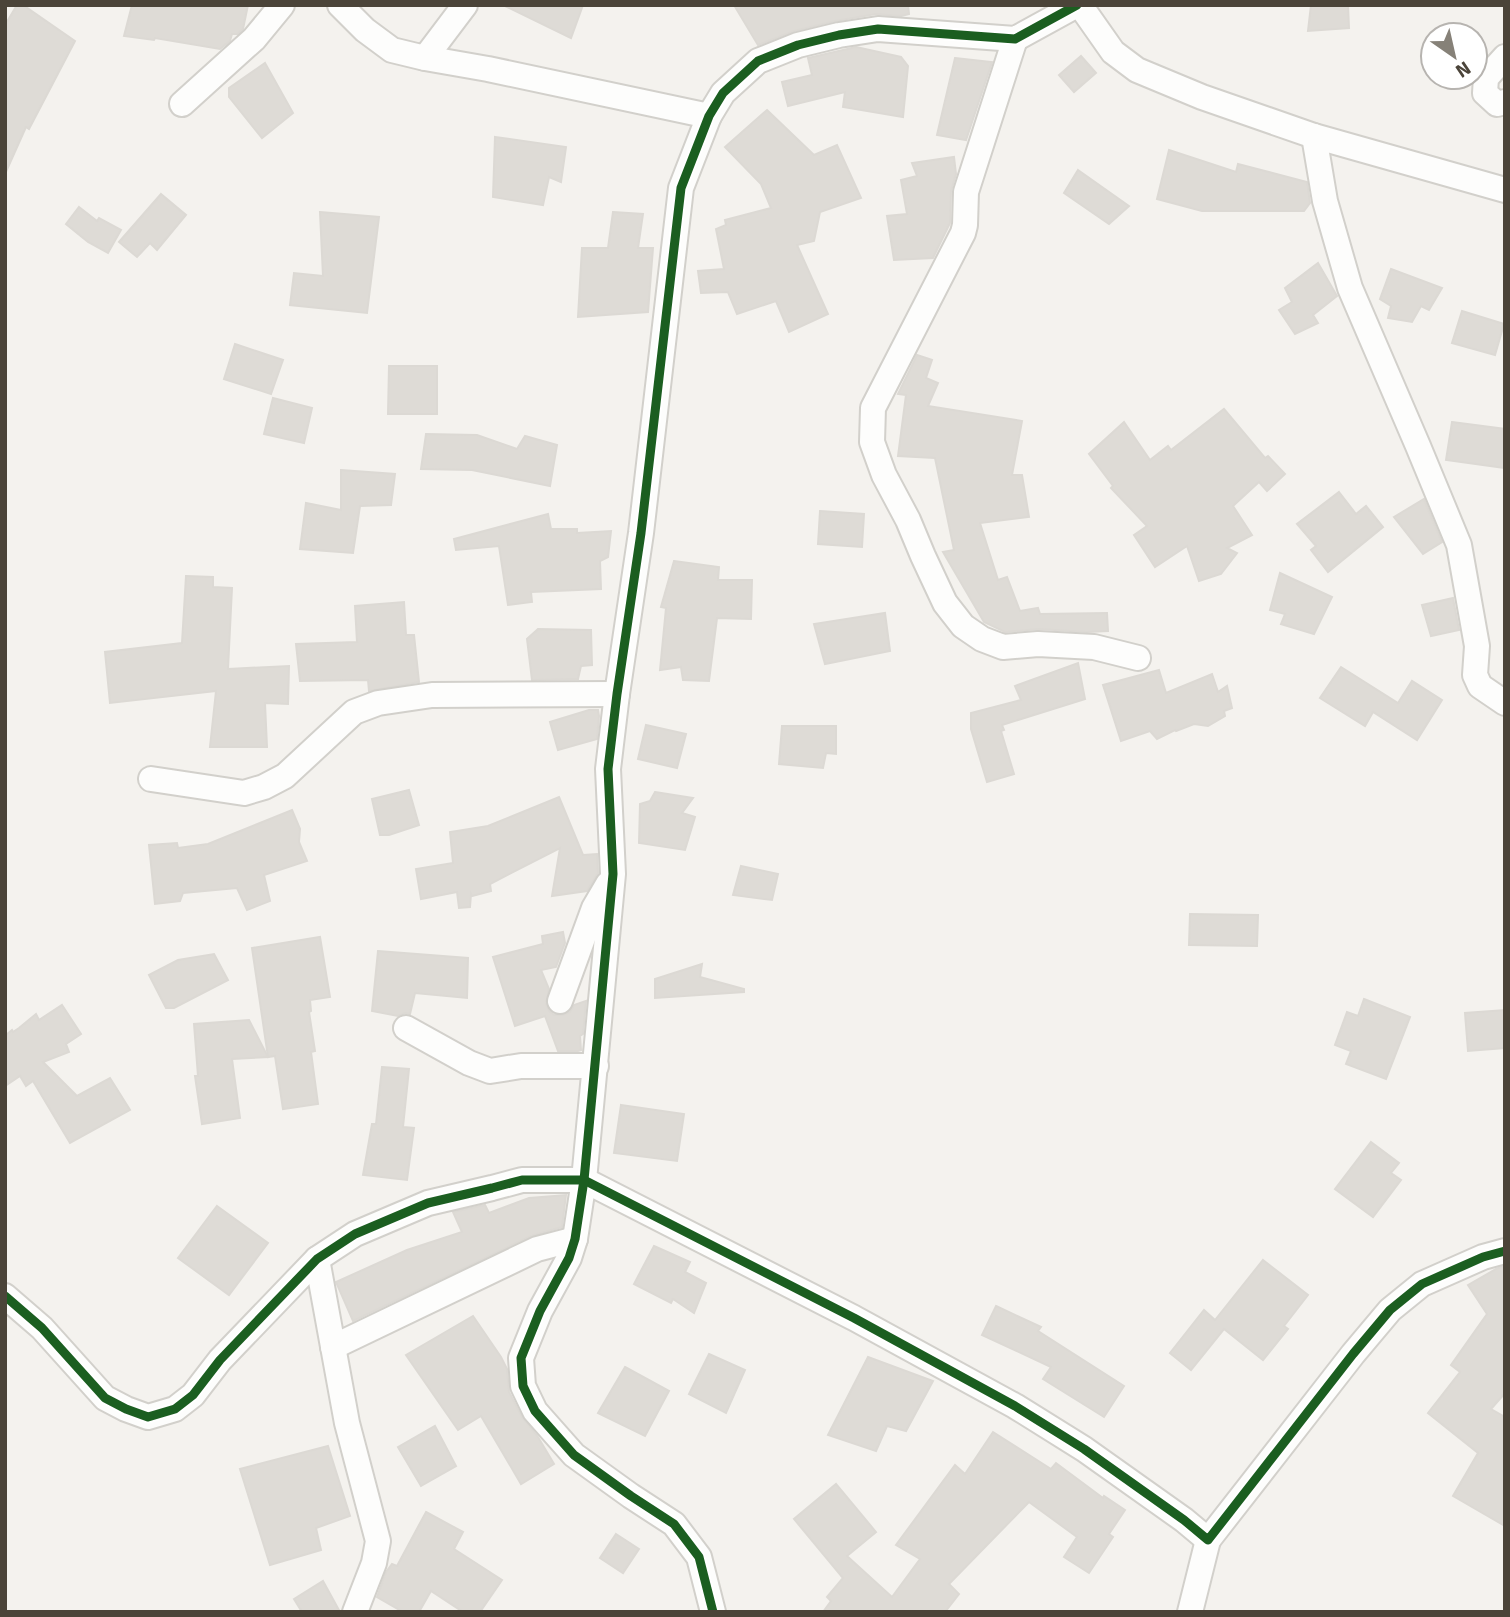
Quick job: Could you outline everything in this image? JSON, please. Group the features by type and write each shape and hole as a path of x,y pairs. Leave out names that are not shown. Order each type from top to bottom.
{"street":[{"path":"182,104 254,39 282,5"},
{"path":"340,5 365,30 392,50 709,116"},
{"path":"425,58 465,5"},
{"path":"713,1612 699,1557 674,1524 574,1455 535,1411 523,1386 521,1359 540,1311 569,1258 575,1239 584,1180 613,874 608,769 662,369 681,188 709,116 723,93 758,61 798,45 878,29 1015,39 1079,5 1113,52 1137,71 1314,136 1505,190"},
{"path":"1015,39 966,192 963,233 873,408 872,442 884,475 946,603 963,626 982,639 1003,647 1038,644 1094,647 1138,658"},
{"path":"1505,57 1486,78 1485,93 1497,104 1505,103"},
{"path":"1314,136 1325,201 1350,288 1459,545 1477,646 1475,675 1480,686 1505,703"},
{"path":"151,779 244,793 264,787 285,776 354,712 379,703 432,695 617,694"},
{"path":"560,1001 594,908 613,874"},
{"path":"406,1028 469,1063 490,1071 521,1066 596,1066"},
{"path":"5,1296 42,1328 105,1398 148,1417 175,1409 193,1395 220,1360 317,1259 355,1234 428,1203 522,1180 584,1180 854,1318 1015,1406 1084,1449 1208,1540"},
{"path":"333,1348 537,1249 575,1239"},
{"path":"1190,1612 1208,1540 1390,1310 1422,1284 1483,1257 1505,1251"},
{"path":"317,1259 347,1423 378,1541 374,1563 355,1612"}],"building":[{"path":"17,5 23,5 75,41 29,129 26,127 5,174 5,25"},
{"path":"132,5 248,5 243,29 238,34 232,34 230,41 220,49 155,38 124,36"},
{"path":"503,5 583,5 571,38"},
{"path":"734,5 908,5 909,14 876,14 835,21 794,31 758,45"},
{"path":"1311,5 1348,5 1349,28 1308,31"},
{"path":"856,47 901,57 908,66 903,117 843,107 845,92 788,106 782,82 812,75 808,58"},
{"path":"1081,56 1096,73 1074,92 1059,75"},
{"path":"955,58 992,62 966,140 937,135"},
{"path":"265,63 293,113 262,138 229,97 229,88"},
{"path":"767,110 814,155 837,145 861,198 820,212 814,241 797,245 828,314 789,332 776,301 737,314 728,292 701,293 698,271 724,269 716,229 726,225 725,220 771,208 761,184 725,147"},
{"path":"495,137 566,147 561,182 549,177 543,205 493,197"},
{"path":"1169,150 1236,172 1238,164 1307,182 1310,203 1304,211 1202,211 1157,199"},
{"path":"954,157 956,174 951,191 950,223 933,258 894,260 887,216 907,214 901,180 917,176 912,163"},
{"path":"1078,170 1129,206 1109,224 1064,193"},
{"path":"161,194 186,215 157,250 150,243 137,257 119,242"},
{"path":"79,207 97,221 99,218 121,230 108,253 88,242 66,224"},
{"path":"320,212 379,217 367,313 290,305 294,273 323,276"},
{"path":"613,212 643,214 638,248 653,248 648,312 578,317 582,248 608,248"},
{"path":"1318,263 1337,296 1313,315 1318,323 1295,334 1279,310 1292,302 1285,288"},
{"path":"1391,269 1442,288 1429,310 1421,306 1412,322 1388,318 1391,306 1380,299"},
{"path":"1462,311 1504,324 1495,355 1452,343"},
{"path":"235,344 283,360 271,394 224,379"},
{"path":"917,355 932,360 926,378 938,383 928,406 1022,421 1012,475 1022,475 1029,517 980,523 998,580 1007,577 1020,611 1038,608 1040,614 1107,613 1108,631 1039,629 1005,632 984,622 943,552 954,550 935,458 898,456 906,395 898,394"},
{"path":"389,366 437,366 437,414 388,414"},
{"path":"273,398 312,408 304,443 264,434"},
{"path":"1224,409 1265,458 1268,456 1285,474 1267,491 1259,482 1233,506 1252,535 1227,548 1237,553 1221,574 1199,581 1187,546 1155,567 1134,535 1147,526 1111,488 1113,486 1089,454 1124,422 1150,460 1168,446 1171,450"},
{"path":"1452,422 1505,429 1505,468 1446,460"},
{"path":"426,434 477,435 517,449 525,436 557,445 550,486 472,470 421,469"},
{"path":"341,470 395,474 391,505 360,506 353,553 300,549 306,503 341,510"},
{"path":"1339,492 1356,514 1366,506 1383,527 1328,572 1311,550 1316,546 1297,524"},
{"path":"1424,499 1442,542 1423,554 1394,517"},
{"path":"820,511 864,514 862,547 818,544"},
{"path":"548,514 551,529 577,529 577,533 611,531 608,557 600,561 601,589 531,592 532,602 508,605 499,546 456,550 454,539"},
{"path":"674,561 719,567 718,580 752,580 751,619 717,618 709,681 683,680 681,667 660,670 666,608 661,607"},
{"path":"1280,573 1332,597 1314,634 1281,624 1285,614 1270,610"},
{"path":"186,576 213,577 213,587 232,588 228,669 289,666 288,704 265,703 267,747 210,747 216,691 110,703 105,652 182,643"},
{"path":"1453,598 1459,630 1431,636 1422,605"},
{"path":"404,602 406,635 414,635 419,682 369,691 368,680 300,681 296,644 357,642 355,606"},
{"path":"885,613 890,651 825,664 814,624"},
{"path":"538,629 591,630 592,665 581,666 578,679 532,680 527,639"},
{"path":"1078,663 1085,699 1002,725 1004,730 1001,731 1014,774 987,782 971,729 971,713 1021,700 1015,686"},
{"path":"1341,667 1398,703 1412,681 1442,700 1417,740 1373,712 1365,726 1320,698"},
{"path":"1159,670 1166,693 1212,674 1218,692 1227,686 1232,708 1224,711 1225,716 1208,726 1194,724 1157,739 1150,731 1121,741 1103,685"},
{"path":"589,710 598,710 597,739 558,750 550,722"},
{"path":"646,725 686,734 677,768 638,759"},
{"path":"782,726 836,726 836,754 826,753 823,768 779,764"},
{"path":"409,790 419,825 389,835 380,835 372,799"},
{"path":"655,792 693,798 682,813 695,817 685,850 639,843 640,804 650,801"},
{"path":"559,797 583,855 597,854 598,873 587,891 552,896 560,848 490,884 491,891 472,896 471,894 470,907 459,908 457,892 421,899 416,869 453,863 450,832 488,826"},
{"path":"292,810 300,829 299,842 307,861 264,875 270,901 247,910 237,888 183,893 180,901 155,904 149,845 177,843 178,848 208,844"},
{"path":"741,866 778,874 772,900 733,895"},
{"path":"1190,914 1258,915 1257,946 1189,945"},
{"path":"563,932 565,943 556,967 541,970 549,989 546,1004 554,1015 570,1012 574,1005 586,1001 583,1034 580,1036 581,1050 578,1051 558,1051 545,1016 515,1026 493,957 543,944 542,936"},
{"path":"320,937 330,997 310,1000 309,1012 315,1051 311,1052 318,1104 283,1109 275,1056 268,1057 252,948"},
{"path":"378,951 468,958 467,998 415,993 410,1014 398,1016 372,1011"},
{"path":"214,954 228,980 174,1008 166,1008 149,975 178,960"},
{"path":"702,964 700,977 744,989 744,992 655,998 655,979"},
{"path":"1364,999 1410,1017 1386,1079 1346,1064 1351,1051 1335,1045 1347,1012 1358,1016"},
{"path":"62,1005 81,1034 66,1044 69,1052 43,1062 77,1096 110,1078 130,1110 70,1143 33,1081 26,1086 20,1076 5,1086 6,1035 36,1014 39,1020"},
{"path":"1505,1010 1505,1048 1468,1051 1465,1013"},
{"path":"249,1020 268,1057 232,1059 240,1118 202,1124 195,1076 198,1076 194,1024"},
{"path":"382,1067 409,1069 403,1127 414,1128 407,1180 363,1175 372,1124 376,1124"},
{"path":"621,1105 684,1114 677,1161 614,1153"},
{"path":"1371,1142 1399,1163 1391,1173 1401,1180 1373,1217 1335,1189"},
{"path":"566,1195 562,1227 531,1236 353,1321 336,1282 407,1250 462,1232 453,1212 485,1205 489,1213 529,1198"},
{"path":"217,1206 268,1243 229,1295 178,1258"},
{"path":"654,1246 690,1262 685,1272 706,1283 694,1313 673,1299 671,1303 634,1284"},
{"path":"1263,1260 1308,1295 1284,1326 1288,1329 1263,1360 1224,1329 1191,1370 1170,1353 1204,1310 1215,1320"},
{"path":"1505,1266 1505,1393 1491,1409 1505,1417 1505,1526 1453,1496 1478,1453 1428,1413 1460,1372 1451,1365 1487,1314 1468,1285"},
{"path":"996,1306 1041,1327 1038,1331 1124,1386 1104,1417 1043,1379 1051,1367 982,1335"},
{"path":"473,1316 507,1369 509,1392 522,1417 554,1464 521,1484 481,1416 458,1430 406,1355"},
{"path":"709,1354 745,1370 726,1413 689,1394"},
{"path":"868,1357 933,1381 906,1431 887,1426 876,1451 828,1435"},
{"path":"625,1367 669,1391 645,1436 598,1413"},
{"path":"435,1426 456,1466 421,1486 398,1447"},
{"path":"993,1432 1051,1469 1056,1463 1103,1498 1104,1496 1125,1510 1109,1534 1113,1537 1089,1573 1064,1557 1077,1537 1029,1502 949,1584 959,1594 945,1612 823,1612 831,1601 827,1597 843,1578 794,1519 836,1484 876,1532 847,1556 892,1597 920,1559 896,1545 955,1465 965,1474"},
{"path":"328,1446 350,1516 316,1528 321,1550 270,1565 240,1469"},
{"path":"426,1512 463,1532 454,1549 502,1580 480,1612 463,1612 431,1591 419,1612 403,1612 377,1597 386,1572 392,1564 397,1566"},
{"path":"616,1534 639,1549 623,1573 600,1558"},
{"path":"323,1581 340,1612 302,1612 294,1599"}],"cycle path":[{"path":"713,1612 699,1557 674,1524 574,1455 535,1411 523,1386 521,1358 540,1311 569,1258 575,1239 584,1180 613,874 608,769 641,533 681,188 709,116 723,93 758,61 798,45 878,29 1015,39 1077,5"},
{"path":"5,1296 42,1328 105,1398 148,1417 175,1409 193,1395 220,1360 317,1259 355,1234 428,1203 522,1180 584,1180 854,1318 1015,1406 1084,1449 1208,1540 1390,1310 1422,1284 1483,1257 1505,1251"}]}
